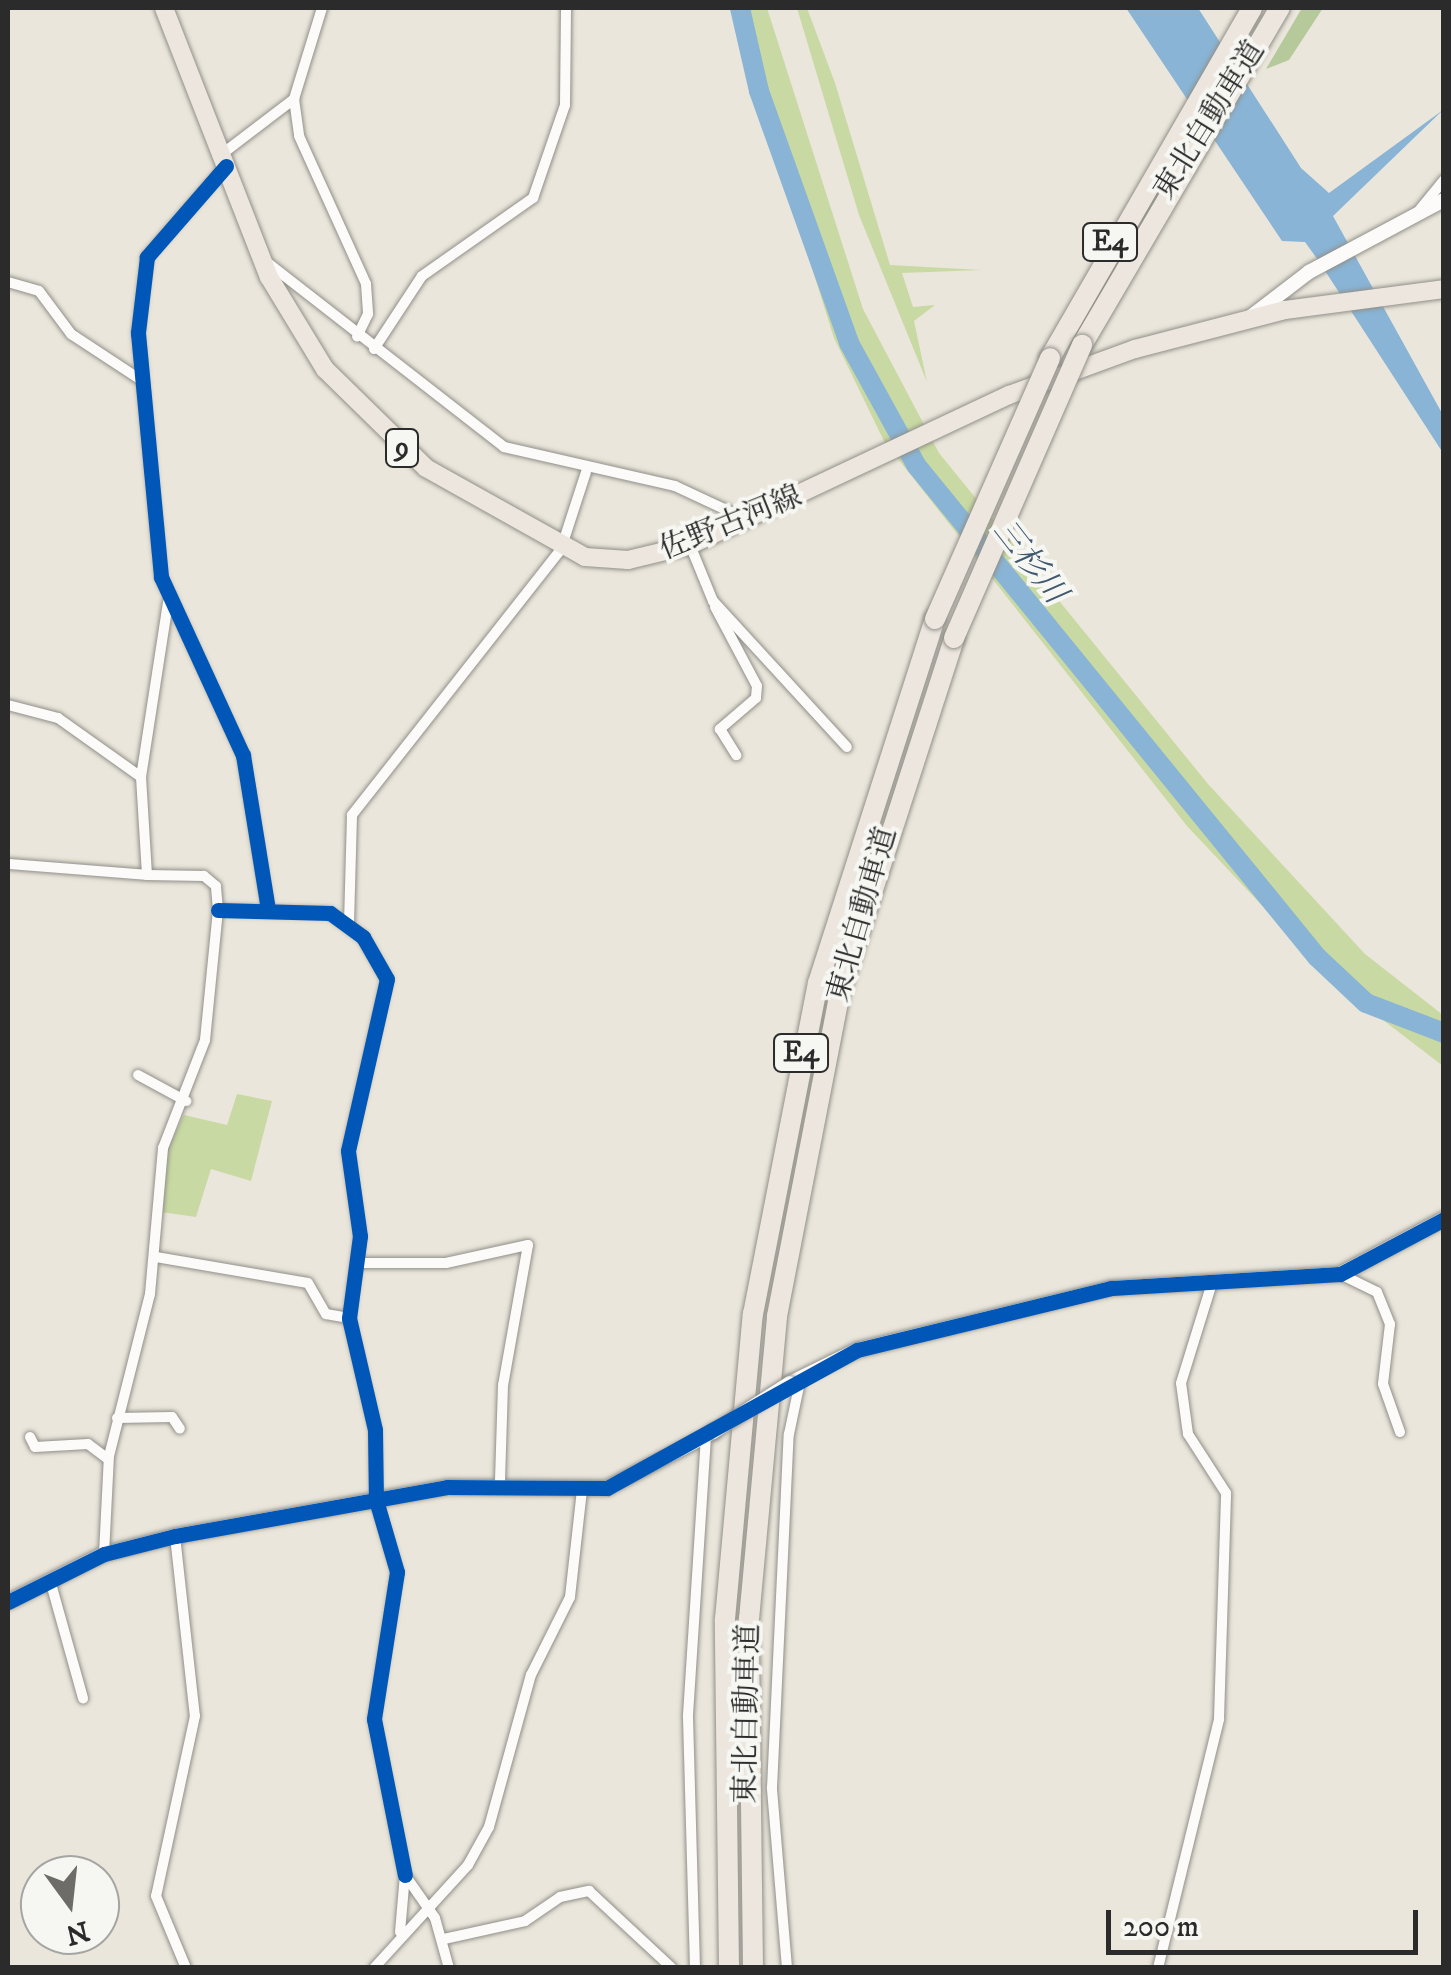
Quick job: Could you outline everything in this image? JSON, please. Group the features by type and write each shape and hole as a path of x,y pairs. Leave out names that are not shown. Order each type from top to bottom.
{"highway":[{"name":"東北自動車道","path":"730,1968 722,1731 742,1402 779,1162 841,897 935,619 1050,358 1174,130 1252,8"},
{"name":"東北自動車道","path":"756,1968 750,1918 752,1564 791,1224 859,922 954,638 1082,345 1189,152 1280,8"},
{"path":"717,1968 711,1788 722,1731"}],"main road":[{"name":"佐野古河線","path":"164,8 262,260 304,342 372,421 426,468 561,549 628,560 690,545 942,427 1087,365 1249,318 1330,302 1444,288"}],"street":[{"path":"322,8 294,99 298,136 366,284 368,314 357,337"},
{"path":"374,349 422,276 534,198 565,105 566,8"},
{"path":"147,875 141,777 168,602 142,380 147,258 224,160 294,99"},
{"path":"1418,213 1444,180"},
{"path":"1249,318 1320,266 1444,200"},
{"path":"262,260 504,447 586,472 675,486 748,520"},
{"path":"8,282 38,291 71,334 142,380"},
{"path":"350,923 356,806 561,549 586,472"},
{"path":"690,545 713,601 757,686 756,698 720,728 736,755"},
{"path":"713,601 847,748"},
{"path":"168,602 243,755 267,904"},
{"path":"8,705 58,718 141,777"},
{"path":"8,864 204,876 216,886 218,910 205,1040 186,1100 163,1148 156,1257 108,1459 104,1554"},
{"path":"218,910 267,904 350,923 386,969 388,989 348,1151 359,1264 349,1318 375,1430 376,1500 397,1572 374,1719 404,1875 400,1933"},
{"path":"138,1075 186,1100"},
{"path":"8,1602 104,1554 175,1536 376,1500 500,1484 582,1490 622,1483 710,1434 796,1379 857,1350 1091,1292 1340,1274 1444,1219"},
{"path":"359,1264 446,1263 528,1246 503,1385 500,1484"},
{"path":"156,1257 308,1283 326,1314 349,1318"},
{"path":"1340,1274 1376,1292 1390,1324 1383,1384 1400,1432"},
{"path":"1158,1968 1219,1719 1226,1493 1218,1468 1188,1434 1181,1383 1212,1283"},
{"path":"787,1968 772,1788 789,1434 796,1379"},
{"path":"116,1418 172,1417 180,1428"},
{"path":"695,1968 688,1715 710,1434"},
{"path":"30,1437 35,1448 88,1444 108,1459"},
{"path":"374,1968 489,1827 531,1675 570,1598 582,1490"},
{"path":"175,1536 195,1716 156,1896 186,1968"},
{"path":"50,1580 83,1698"},
{"path":"404,1875 444,1938 449,1968"},
{"path":"444,1938 524,1921 560,1896 588,1891 672,1968"}],"green space":[{"path":"730,8 767,8 863,309 939,453 1208,784 1365,954 1443,1015 1443,1066 1336,984 1187,826 884,441 834,338"},
{"path":"797,8 807,8 835,83 890,265 981,270 902,273 913,307 935,305 914,321 927,382 859,215"},
{"path":"1302,8 1323,8 1289,60 1266,69"},
{"path":"237,1094 272,1101 251,1181 211,1169 196,1217 161,1212 166,1153 184,1115 227,1125"}],"water":[{"path":"1126,8 1198,8 1301,168 1329,193 1443,110 1333,216 1443,415 1443,453 1318,260 1305,242 1282,241"}],"waterway":[{"name":"三杉川","path":"740,8 759,91 849,343 916,465 1317,957 1366,1003 1444,1033"}],"cycle path":[{"path":"226,166 147,257 138,333 161,577 243,755 267,904"},
{"path":"218,910 330,913 363,937 387,979 348,1151 360,1236 349,1318 375,1430 376,1500 397,1572 374,1719 405,1875"},
{"path":"8,1602 104,1554 175,1536 447,1487 607,1488 857,1350 1111,1288 1340,1274 1444,1219"}]}
